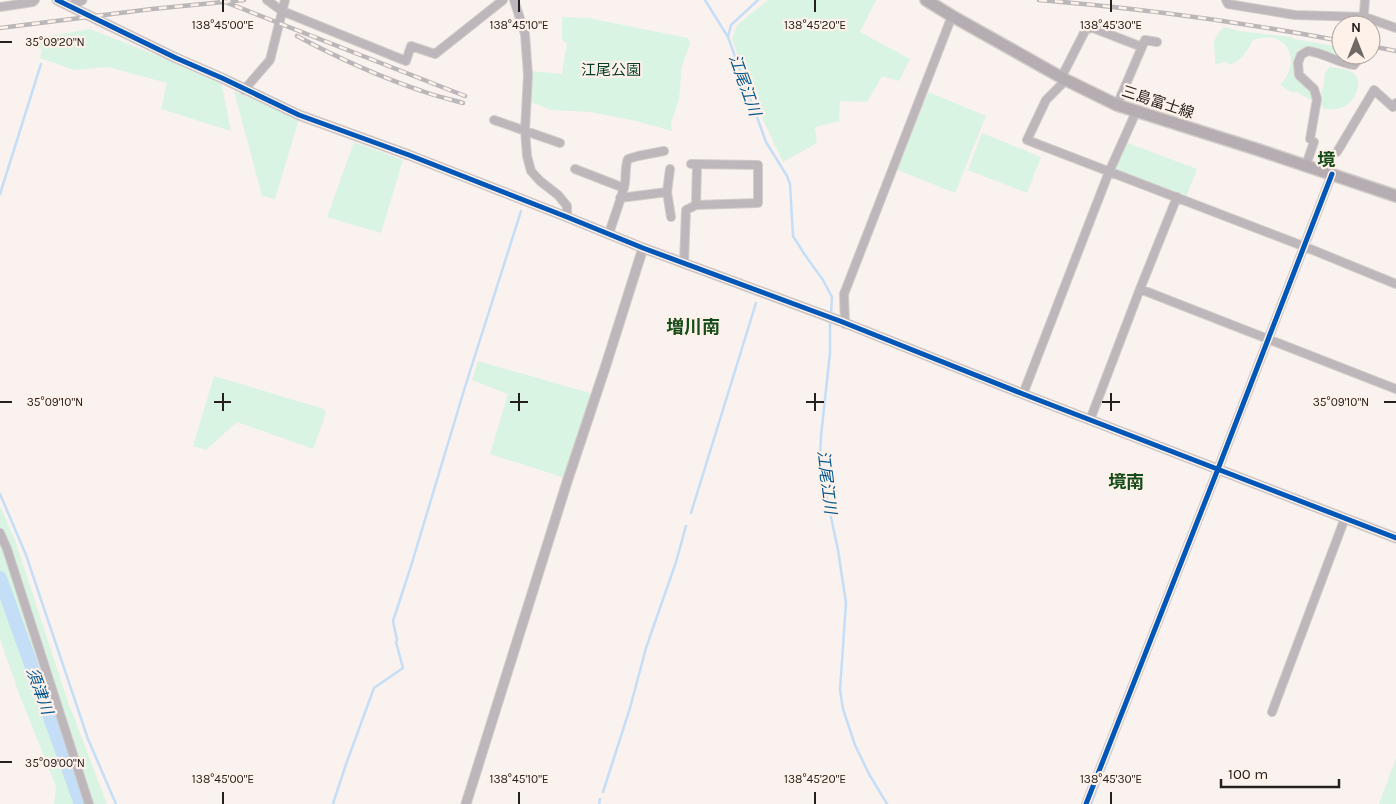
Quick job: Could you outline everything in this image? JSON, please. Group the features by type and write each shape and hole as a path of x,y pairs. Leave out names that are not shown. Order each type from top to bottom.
{"main road":[{"name":"三島富士線","path":"926,0 1064,79 1117,105 1306,165 1396,196"}],"street":[{"path":"0,7 33,2 35,0"},
{"path":"57,0 299,115 409,155 643,248 843,322 1023,394 1396,538"},
{"path":"71,6 82,0"},
{"path":"267,0 282,11 406,61 411,46 435,54 502,0"},
{"path":"244,90 270,60 285,0"},
{"path":"514,0 525,34 528,75 525,130 530,171 562,200 566,206 567,217"},
{"path":"1226,0 1228,4 1295,15 1331,18"},
{"path":"1364,15 1365,0"},
{"path":"843,322 844,294 952,16"},
{"path":"1381,25 1396,28"},
{"path":"1142,46 1093,28 1086,29 1064,79 1046,100 1027,140 1303,246 1396,284"},
{"path":"1117,105 1144,40 1157,42"},
{"path":"1306,165 1312,141 1318,99 1314,90 1299,75 1298,63 1301,56 1308,50 1331,58"},
{"path":"1337,152 1374,90 1393,107 1396,103"},
{"path":"1023,394 1109,172 1136,112"},
{"path":"494,120 560,143"},
{"path":"608,234 624,188 628,159 664,151"},
{"path":"684,263 686,210 696,205 758,203 758,165 694,164 696,205"},
{"path":"574,168 624,188"},
{"path":"670,169 667,192 671,217"},
{"path":"1086,804 1332,174"},
{"path":"620,198 667,192"},
{"path":"1090,420 1177,197"},
{"path":"466,804 643,248"},
{"path":"1140,288 1396,389"},
{"path":"1272,712 1345,518"},
{"path":"0,533 7,549 89,804"}],"green space":[{"path":"768,0 876,0 860,32 910,59 899,81 882,76 867,102 840,101 839,121 815,127 817,143 783,162 753,98 732,39 737,25"},
{"name":"江尾公園","path":"562,17 588,18 688,38 690,43 682,66 679,100 671,122 672,131 636,121 590,112 551,110 531,102 531,71 562,74 567,43 562,40"},
{"path":"1224,27 1239,31 1292,37 1293,39 1331,45 1331,57 1309,47 1297,50 1295,76 1314,97 1313,101 1280,85 1291,66 1291,57 1288,49 1282,42 1275,38 1265,37 1253,40 1238,61 1229,65 1227,62 1215,64 1214,41"},
{"path":"90,29 221,81 231,131 161,109 167,83 108,67 74,70 40,58 42,49 35,47 38,38"},
{"path":"1329,67 1352,72 1358,80 1356,93 1348,104 1339,109 1324,109 1320,101 1325,74"},
{"path":"234,91 299,119 275,199 262,196"},
{"path":"928,92 986,116 955,193 895,169"},
{"path":"982,133 1041,157 1027,193 968,170"},
{"path":"354,142 403,160 381,233 327,217"},
{"path":"1125,142 1197,169 1186,197 1116,170"},
{"path":"478,361 593,394 565,478 490,454 508,394 472,380"},
{"path":"214,376 324,409 326,413 313,449 237,422 206,450 193,446"},
{"path":"0,506 15,540 67,699 107,804 54,804 56,787 18,691 0,639"},
{"path":"1396,758 1396,804 1379,804"}],"waterway":[{"name":"江尾江川","path":"705,0 728,37 766,142 787,176 790,184 793,236 823,280 832,297 831,314"},
{"path":"728,37 731,25 758,0"},
{"path":"0,194 41,64"},
{"path":"333,804 374,688 403,668 393,621 521,211"},
{"path":"691,513 756,303"},
{"name":"江尾江川","path":"830,320 830,353 820,459 838,550 846,603 840,690 843,709 855,745 869,774 887,804"},
{"path":"0,494 26,555 88,739 116,804"},
{"path":"603,792 630,708 646,648 676,562 686,526"},
{"name":"須津川","path":"0,578 81,804"},
{"path":"1091,804 1114,744"},
{"path":"599,804 600,799"}],"railway":[{"path":"220,0 465,96"},
{"path":"0,28 152,9 244,0"},
{"path":"1039,0 1190,16 1331,39"},
{"path":"297,36 343,59 390,79 463,103"},
{"path":"1381,48 1396,51"}],"cycle path":[{"path":"57,0 299,115 409,155 643,248 840,321 1396,538"},
{"path":"1086,804 1332,174"}],"district":[{"name":"境","path":"1326,160"},
{"name":"増川南","path":"693,327"},
{"name":"境南","path":"1126,482"}]}
